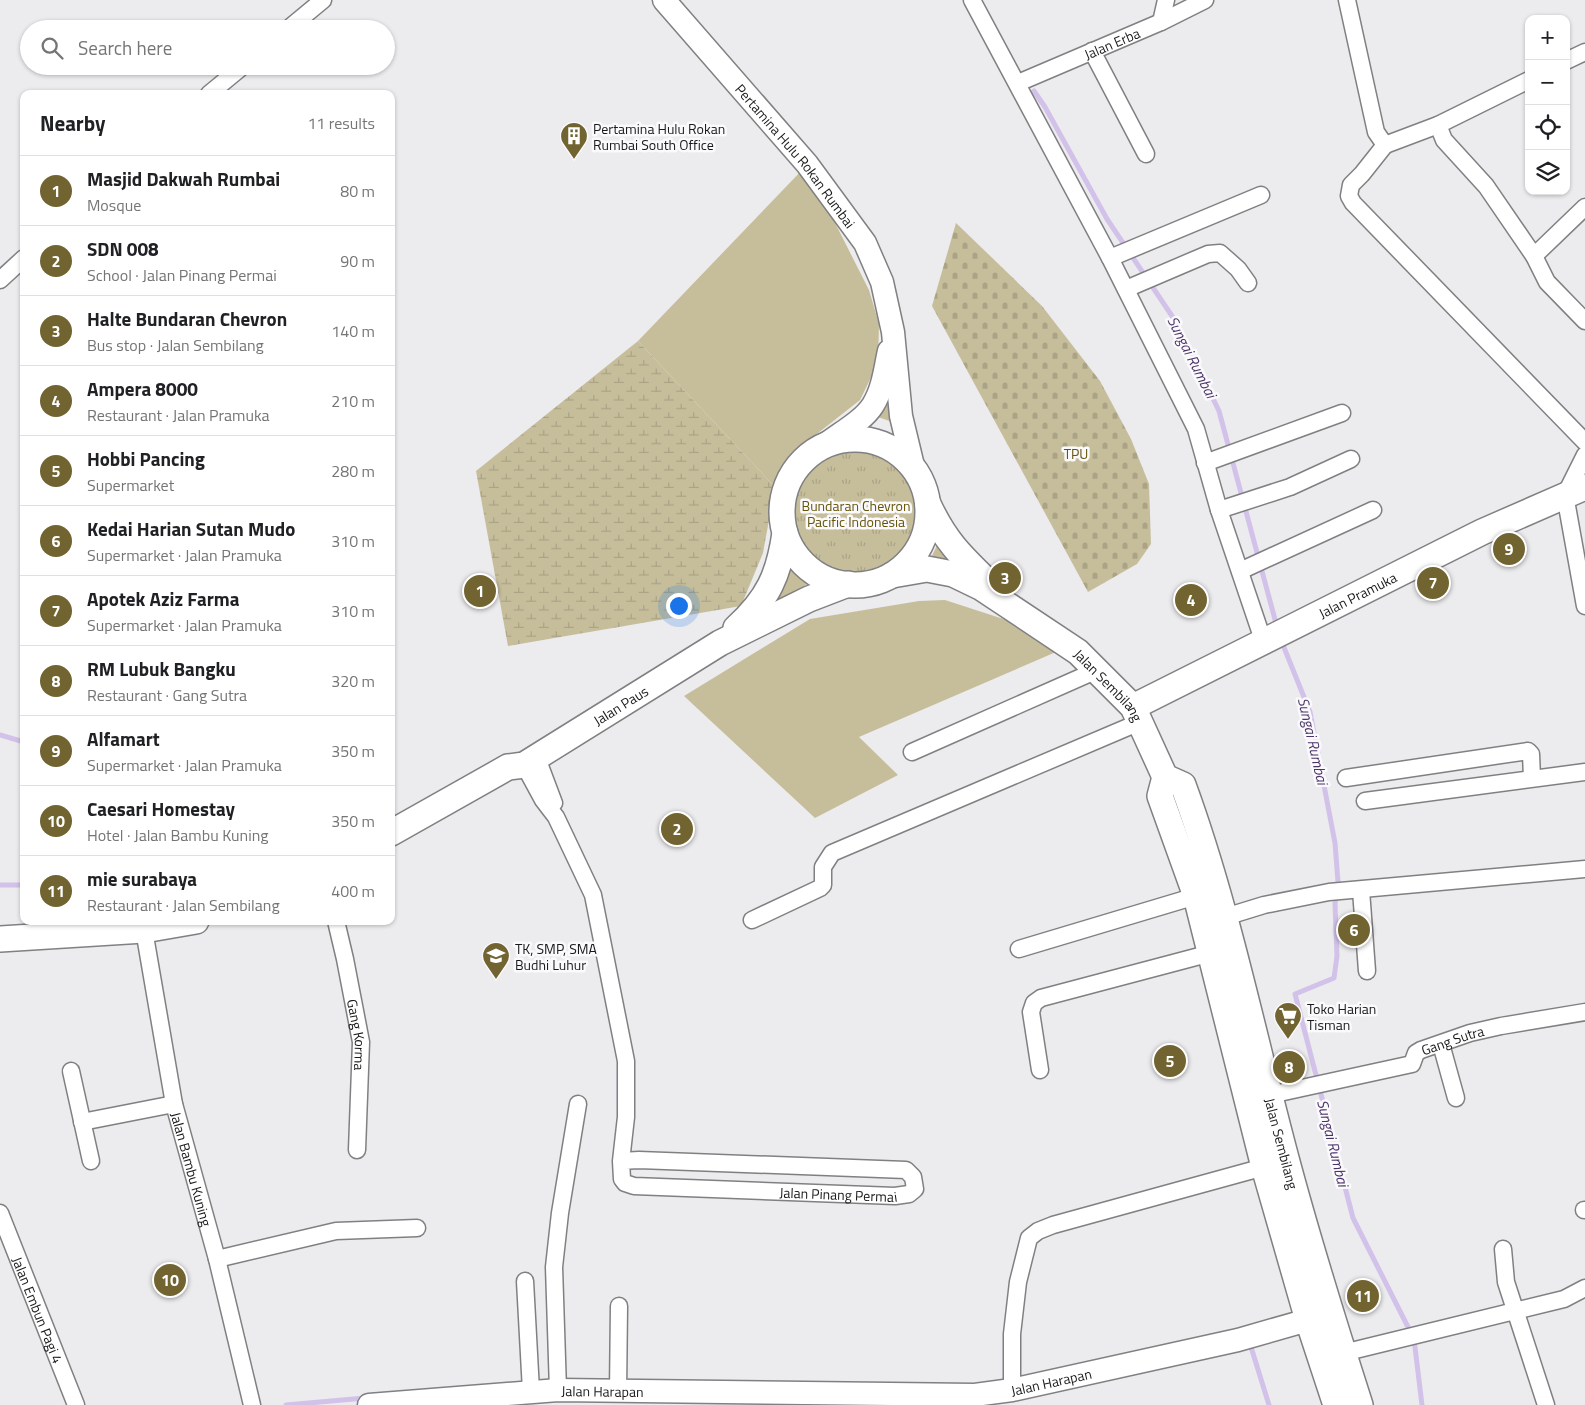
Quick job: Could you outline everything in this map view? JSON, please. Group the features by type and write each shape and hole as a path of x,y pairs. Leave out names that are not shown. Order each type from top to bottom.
{"main road":[{"path":"861,439 880,443 898,452 913,466 924,486 928,504 928,523 922,543 910,561 892,575 871,583 848,584 825,578 807,566 794,551 785,533 782,515 784,494 789,481 809,455 825,445 842,440 861,439"},
{"name":"Jalan Pramuka","path":"1137,714 1294,626 1482,532 1575,491"},
{"name":"Jalan Sembilang","path":"928,504 940,530 957,553 1025,616"},
{"name":"Jalan Paus","path":"720,643 750,615 771,587 781,563 785,533"},
{"name":"Jalan Sembilang","path":"892,575 927,569 953,574 982,588 1078,652 1137,714 1170,786 1201,834 1225,917 1287,1162 1360,1405"},
{"name":"Jalan Paus","path":"395,849 422,835 514,778 528,763 720,643 809,599 848,584"},
{"name":"Jalan Paus","path":"395,831 508,767 528,763"},
{"name":"Jalan Sembilang","path":"1170,786 1264,1167 1308,1320 1336,1405"},
{"path":"0,926 20,925"},
{"path":"0,939 144,930 173,925"}],"street":[{"path":"299,20 323,0"},
{"name":"Pertamina Hulu Rokan Rumbai","path":"664,0 807,164 866,243 882,282 893,332 902,416 913,466"},
{"path":"972,0 1018,83 1140,282 1196,429 1220,510 1253,565 1264,643"},
{"path":"1161,22 1166,0"},
{"name":"Jalan Erba","path":"1018,83 1161,22 1205,0"},
{"path":"1347,0 1376,132 1384,145"},
{"path":"1092,51 1146,154"},
{"path":"1568,60 1585,52"},
{"path":"215,90 232,75"},
{"path":"1525,82 1438,125 1384,145 1351,185 1349,196 1352,203 1585,442"},
{"path":"1438,125 1444,140 1486,186 1534,256 1547,282 1585,321"},
{"path":"1122,253 1261,195"},
{"path":"1534,256 1585,206"},
{"path":"1140,282 1208,254 1220,253 1238,269 1248,283"},
{"path":"0,280 20,262"},
{"name":"Pertamina Hulu Rokan Rumbai","path":"825,445 861,417 873,405 882,383 893,332"},
{"path":"1206,463 1342,414"},
{"path":"1585,455 1575,491 1585,606"},
{"path":"1220,510 1290,487 1351,459"},
{"path":"1253,565 1373,510"},
{"path":"912,752 1095,671"},
{"path":"752,920 820,888 823,885 823,867 832,853 1137,714"},
{"path":"1346,778 1528,751 1531,754 1532,778"},
{"name":"Jalan Pinang Permai","path":"528,763 556,808 556,817 593,895 626,1061 626,1117 621,1161 622,1179 625,1183 634,1186 895,1196 909,1194 916,1189 913,1177 906,1170 780,1167 639,1160 621,1161"},
{"path":"1365,802 1585,772"},
{"path":"1225,917 1264,905 1335,892 1585,869"},
{"path":"1361,890 1367,971"},
{"path":"1020,949 1196,896"},
{"name":"Gang Korma","path":"337,925 361,1042 358,1150"},
{"name":"Jalan Bambu Kuning","path":"144,930 174,1104 217,1258 251,1401"},
{"path":"1040,1070 1030,1012 1034,1003 1041,998 1211,953"},
{"name":"Gang Sutra","path":"1270,1095 1412,1064 1416,1053 1470,1033 1585,1012"},
{"path":"1441,1044 1456,1098"},
{"path":"72,1071 91,1161"},
{"path":"82,1122 174,1104"},
{"path":"567,1395 554,1267 560,1213 578,1104"},
{"path":"780,1167 780,1193"},
{"path":"1012,1390 1012,1334 1017,1291 1030,1238 1038,1231 1053,1225 1264,1167"},
{"name":"Jalan Embun Pagi 4","path":"0,1213 76,1405"},
{"path":"217,1258 336,1231 417,1228"},
{"path":"1503,1249 1506,1282 1546,1405"},
{"path":"525,1281 531,1391"},
{"path":"1343,1352 1564,1299 1585,1288"},
{"path":"618,1392 619,1306"},
{"name":"Jalan Harapan","path":"369,1405 531,1391 567,1395 618,1392 696,1399 937,1399 1012,1390 1238,1340 1308,1320"}],"green space":[{"path":"804,168 827,207 869,290 879,324 878,363 860,400 799,448 781,467 775,487 638,341"},
{"name":"TPU","path":"956,223 1042,306 1100,381 1131,439 1149,484 1151,544 1137,564 1088,592 932,306"},
{"path":"638,341 775,487 763,553 741,606 508,646 476,471"},
{"path":"891,368 895,423 875,416"},
{"name":"Bundaran Chevron Pacific Indonesia","path":"856,449 880,454 901,468 915,489 920,513 915,537 901,558 880,572 856,577 832,572 811,558 797,537 792,513 797,489 811,468 832,454"},
{"path":"939,541 959,563 931,558"},
{"path":"790,561 810,582 757,619"},
{"path":"945,600 1019,624 1056,652 859,737 898,775 815,818 684,696 810,619 919,601"}],"waterway":[{"name":"Sungai Rumbai","path":"1034,91 1045,107 1107,219 1176,322 1219,411 1277,627"},
{"name":"Sungai Rumbai","path":"1281,640 1310,712 1335,843 1338,882 1335,904 1337,956 1334,978 1295,994 1353,1218 1414,1339 1422,1405"},
{"path":"0,735 20,741"},
{"path":"0,885 20,885"},
{"path":"1251,1347 1269,1405"},
{"path":"286,1405 365,1398"}],"place":[{"name":"Pertamina Hulu Rokan Rumbai South Office","path":"574,160"},
{"name":"Alfamart","path":"1509,549"},
{"name":"Halte Bundaran Chevron","path":"1005,578"},
{"name":"Apotek Aziz Farma","path":"1433,583"},
{"name":"Masjid Dakwah Rumbai","path":"480,591"},
{"name":"Ampera 8000","path":"1191,600"},
{"name":"SDN 008","path":"677,829"},
{"name":"Kedai Harian Sutan Mudo","path":"1354,930"},
{"name":"TK, SMP, SMA Budhi Luhur","path":"496,980"},
{"name":"Toko Harian Tisman","path":"1288,1040"},
{"name":"Hobbi Pancing","path":"1170,1061"},
{"name":"RM Lubuk Bangku","path":"1289,1067"},
{"name":"Caesari Homestay","path":"170,1280"},
{"name":"mie surabaya","path":"1363,1296"}]}
